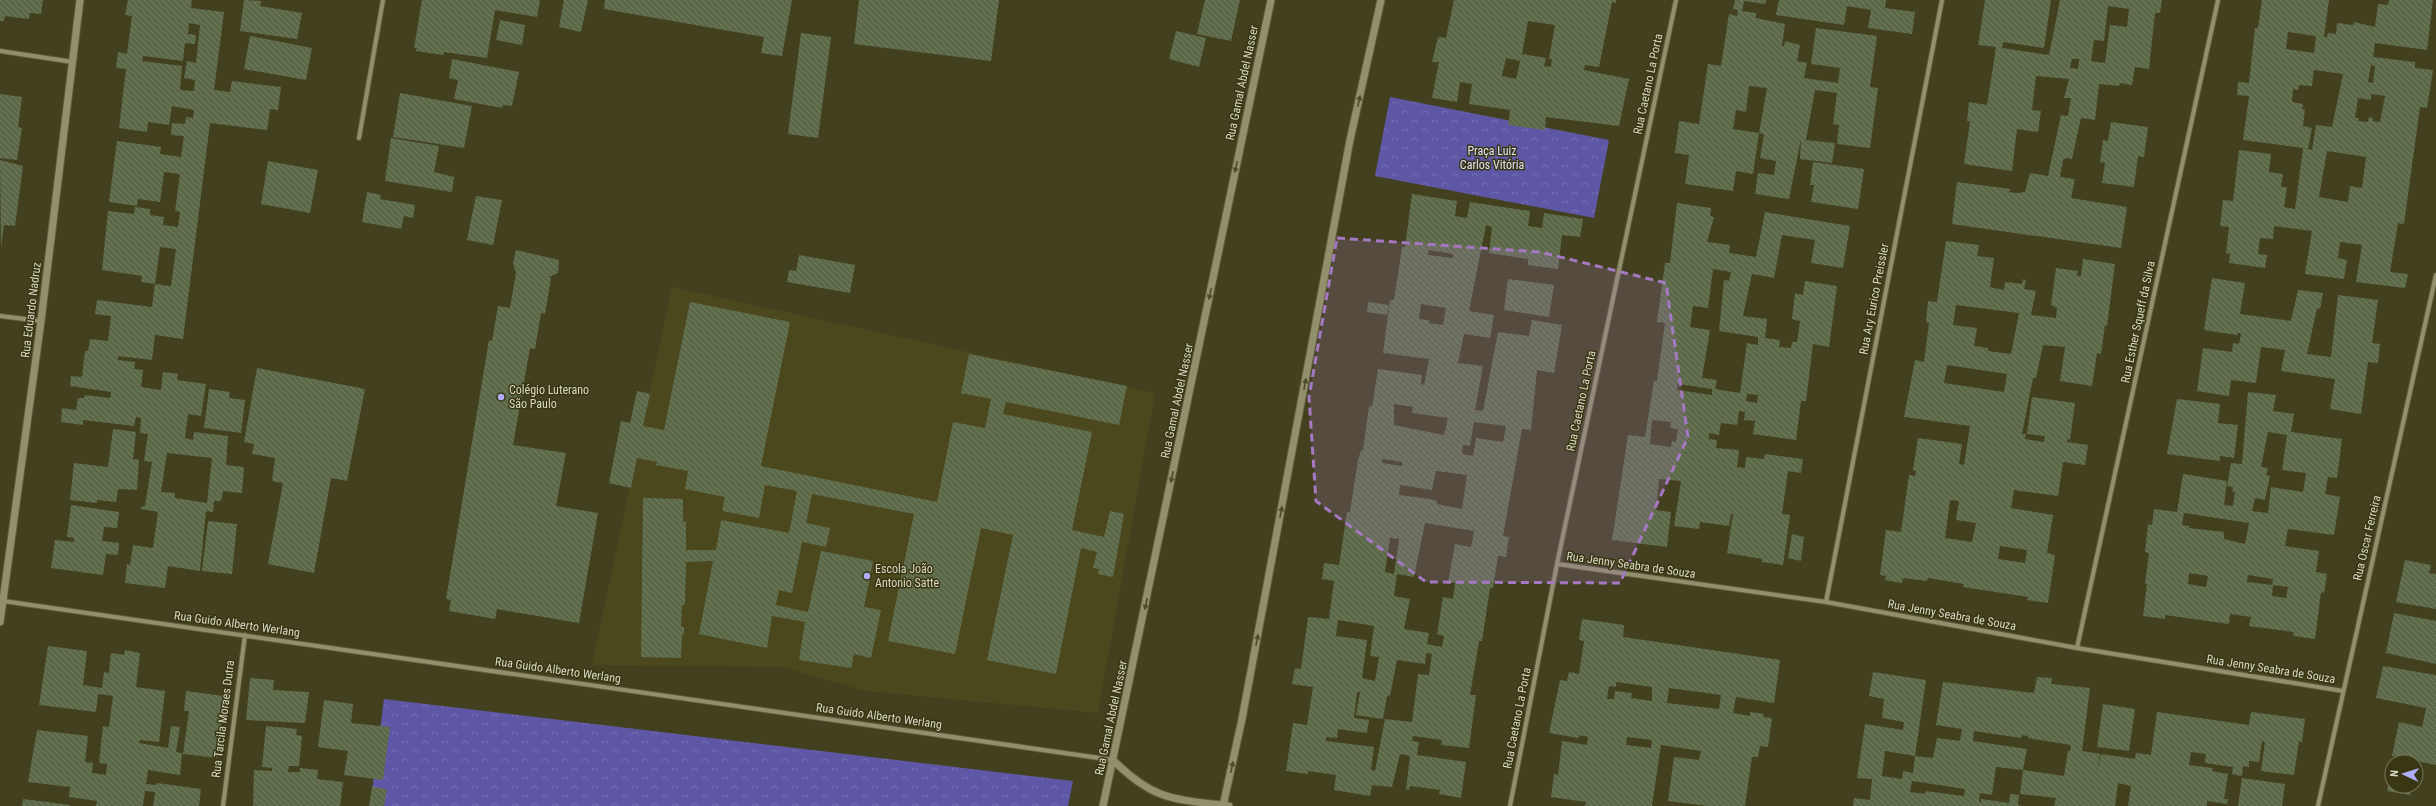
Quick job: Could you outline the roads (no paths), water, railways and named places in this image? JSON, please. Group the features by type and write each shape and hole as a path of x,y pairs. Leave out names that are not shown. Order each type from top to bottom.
{"street":[{"name":"Rua Eduardo Nadruz","path":"0,622 1,601 41,322 80,0"},
{"path":"359,138 383,0"},
{"name":"Rua Gamal Abdel Nasser","path":"1103,806 1271,0"},
{"path":"1113,760 1136,782 1156,794 1167,798 1225,806 1350,140 1381,0"},
{"name":"Rua Caetano La Porta","path":"1510,806 1556,564 1676,0"},
{"name":"Rua Ary Eurico Preissler","path":"1826,602 1942,0"},
{"name":"Rua Esther Squeff da Silva","path":"2077,648 2218,0"},
{"path":"0,51 73,62"},
{"name":"Rua Oscar Ferreira","path":"2318,806 2342,691 2436,275"},
{"path":"0,316 41,322"},
{"name":"Rua Jenny Seabra de Souza","path":"1556,564 1826,602 2077,648 2342,691"},
{"name":"Rua Guido Alberto Werlang","path":"1,601 1113,760"},
{"name":"Rua Tarcila Moraes Dutra","path":"223,806 245,635"}],"place":[{"name":"Colégio Luterano São Paulo","path":"501,397"},
{"name":"Escola João Antonio Satte","path":"867,576"}],"park label":[{"name":"Praça Luiz Carlos Vitória","path":"1492,158"}]}
